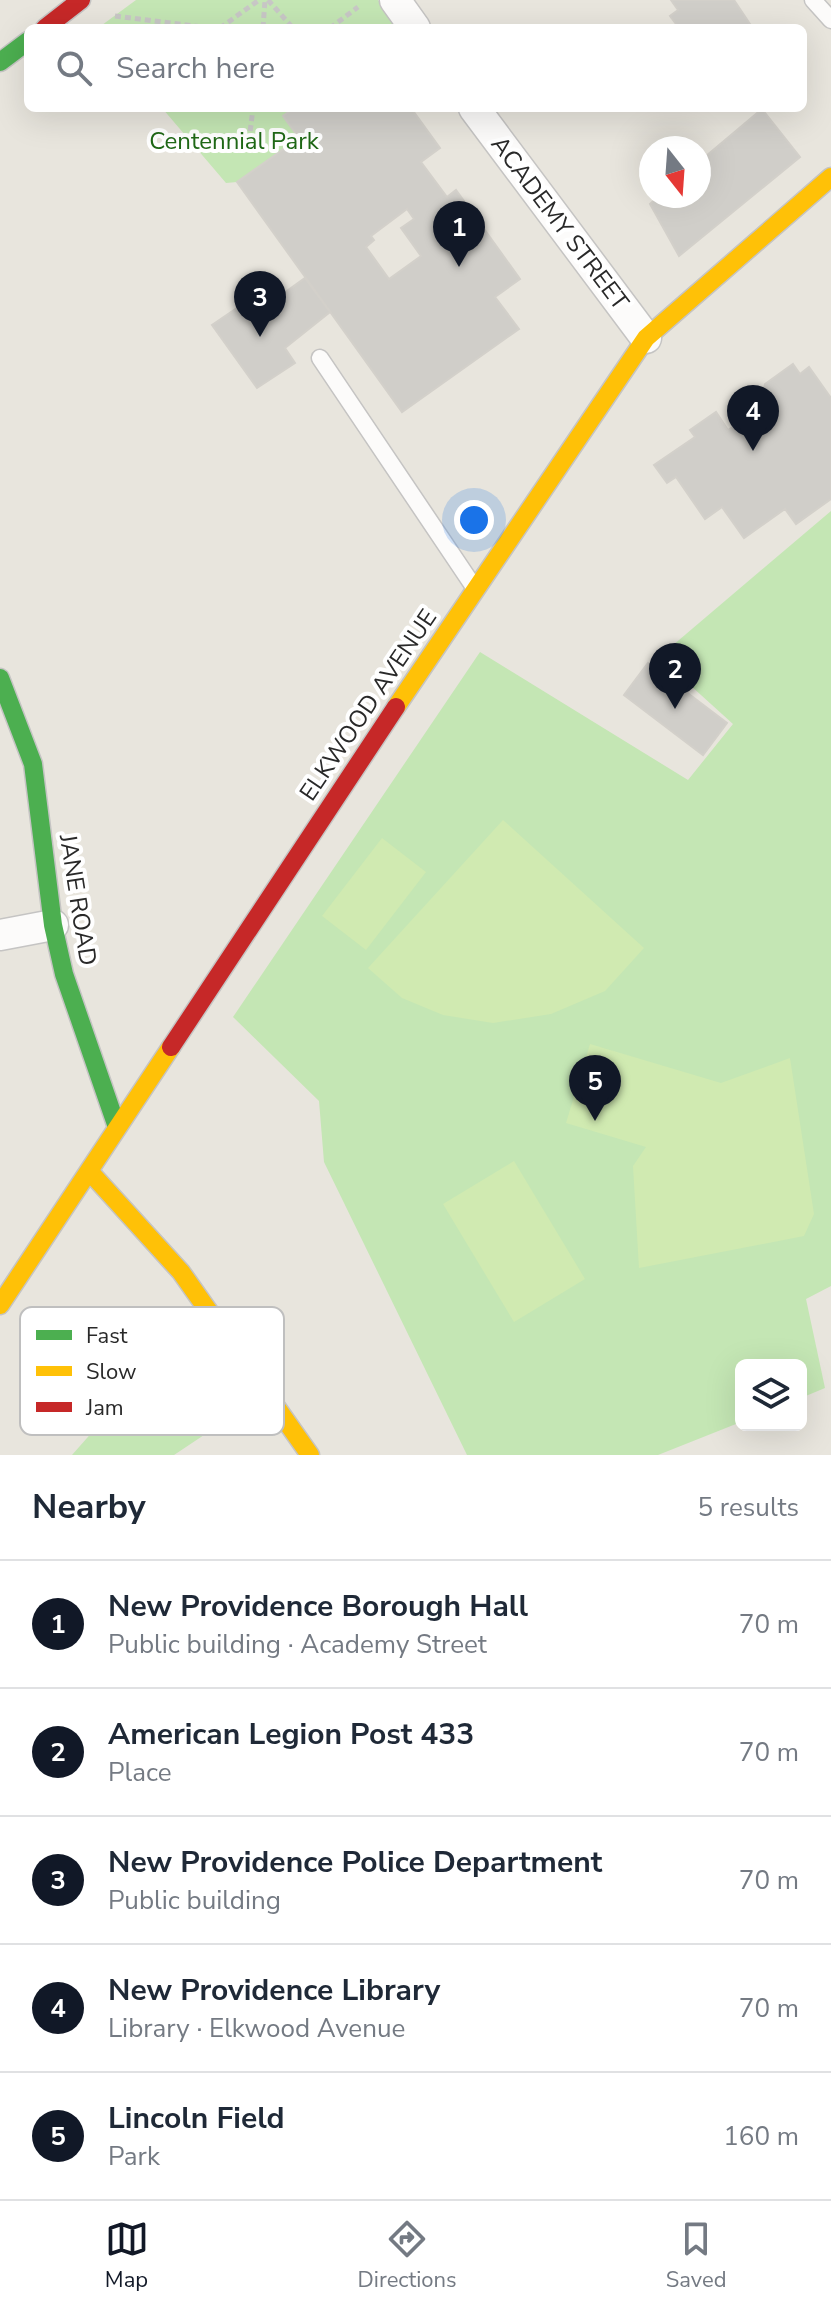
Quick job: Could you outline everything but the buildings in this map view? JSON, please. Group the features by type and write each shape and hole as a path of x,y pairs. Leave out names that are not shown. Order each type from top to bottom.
{"street":[{"path":"50,24 81,0"},
{"path":"395,0 412,24"},
{"path":"0,62 24,44"},
{"name":"ACADEMY STREET","path":"477,112 646,338"},
{"name":"ELKWOOD AVENUE","path":"0,1305 475,588 646,338 831,177"},
{"name":"JANE ROAD","path":"0,678 33,764 53,925 64,974 117,1127"},
{"path":"0,935 53,925"},
{"path":"90,1172 184,1271 211,1307"},
{"path":"284,1415 310,1455"}],"lane":[{"path":"813,0 831,20"},
{"path":"320,358 475,588"}],"path":[{"path":"226,24 264,0"},
{"path":"263,24 264,0"},
{"path":"264,0 289,24"},
{"path":"335,24 358,7"},
{"path":"115,16 179,24"},
{"path":"249,141 253,112"}],"green space":[{"path":"136,0 378,0 396,24 103,24"},
{"name":"Centennial Park","path":"165,112 288,112 283,116 299,138 237,182 226,183"},
{"path":"831,511 831,1286 806,1299 825,1388 807,1396 807,1359 735,1359 735,1424 658,1455 467,1455 324,1162 319,1101 233,1017 480,652 688,780 733,724 659,657"},
{"path":"503,820 644,948 605,991 551,1014 493,1023 443,1015 402,998 368,968"},
{"path":"382,838 426,872 366,950 322,916"},
{"path":"590,1044 721,1083 790,1058 814,1214 804,1236 639,1268 633,1166 646,1147 566,1123"},
{"path":"514,1161 585,1279 514,1322 443,1204"},
{"path":"90,1435 204,1435 174,1455 72,1455"}],"traffic: fast":[{"path":"0,62 24,44"},
{"path":"0,678 33,764 53,925 64,974 117,1127"}],"traffic: slow":[{"path":"396,707 646,338 831,177"},
{"path":"0,1305 171,1047"},
{"path":"90,1172 181,1272 206,1307"},
{"path":"284,1418 310,1455"}],"traffic: jam":[{"path":"50,24 81,0"},
{"path":"171,1047 396,707"}],"place":[{"name":"New Providence Borough Hall","path":"459,267"},
{"name":"New Providence Police Department","path":"260,337"},
{"name":"New Providence Library","path":"753,451"},
{"name":"American Legion Post 433","path":"675,709"},
{"name":"Lincoln Field","path":"595,1121"}]}
